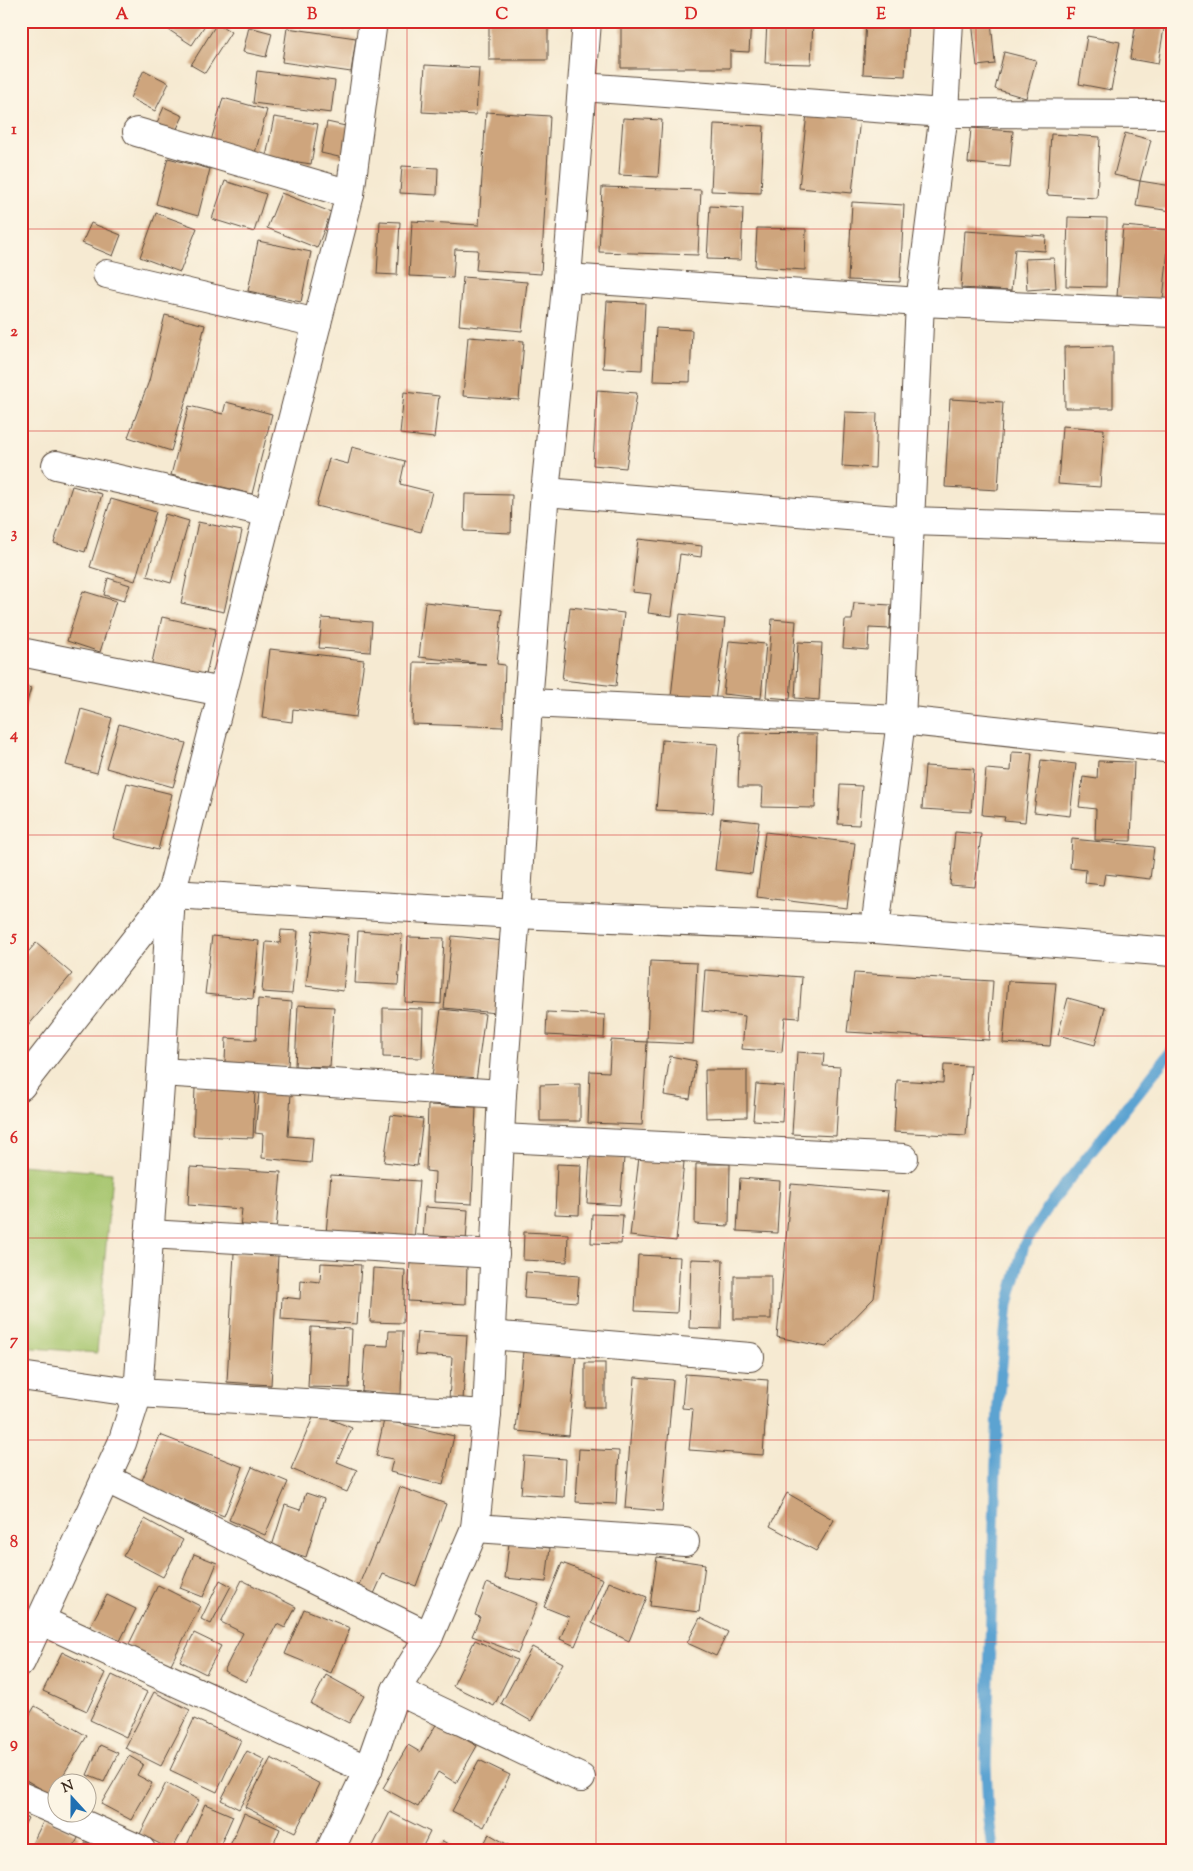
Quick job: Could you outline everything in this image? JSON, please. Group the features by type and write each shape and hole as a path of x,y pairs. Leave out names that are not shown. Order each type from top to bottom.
{"street":[{"path":"21,1662 122,1443 138,1393 161,1072 171,894 350,194 374,21"},
{"path":"330,1850 368,1770 396,1690 429,1636 475,1528 487,1414 502,1094 516,914 528,702 545,492 567,278 587,21"},
{"path":"875,929 901,720 920,302 944,113 949,21"},
{"path":"582,88 944,113 1172,114"},
{"path":"137,132 350,194"},
{"path":"108,274 317,323"},
{"path":"567,278 920,302 1172,313"},
{"path":"56,465 269,512"},
{"path":"545,492 910,521 1172,529"},
{"path":"21,652 222,692"},
{"path":"528,702 901,720 1165,748"},
{"path":"171,894 516,914 875,929 1172,952"},
{"path":"21,1086 171,894"},
{"path":"161,1072 502,1094"},
{"path":"500,1138 904,1158"},
{"path":"149,1234 495,1254"},
{"path":"490,1335 750,1357"},
{"path":"21,1376 138,1393 487,1414"},
{"path":"105,1478 429,1636"},
{"path":"475,1528 685,1542"},
{"path":"40,1620 368,1770"},
{"path":"396,1690 581,1778"},
{"path":"21,1796 48,1808"},
{"path":"83,1824 141,1850"}],"green space":[{"path":"21,1165 112,1173 97,1353 21,1347"}],"building":[{"path":"175,21 207,22 192,45 169,30"},
{"path":"322,21 343,21 343,26"},
{"path":"489,21 548,21 548,60 489,60"},
{"path":"621,21 751,21 749,52 730,51 730,68 621,68"},
{"path":"767,21 813,21 811,64 765,63"},
{"path":"866,21 908,21 905,76 863,74"},
{"path":"972,21 991,21 995,64 977,66"},
{"path":"217,23 231,32 205,73 191,65"},
{"path":"1136,23 1164,28 1158,64 1130,59"},
{"path":"249,27 272,33 266,57 243,52"},
{"path":"287,28 356,38 351,72 282,62"},
{"path":"1087,36 1120,42 1111,90 1079,84"},
{"path":"1004,52 1036,60 1026,98 995,89"},
{"path":"425,65 479,68 476,115 422,112"},
{"path":"144,70 169,83 155,111 130,98"},
{"path":"257,71 335,81 331,113 253,103"},
{"path":"223,98 267,110 255,153 211,141"},
{"path":"164,107 183,116 174,135 155,127"},
{"path":"486,112 550,116 541,274 476,270 478,250 455,249 453,278 409,276 412,221 479,225"},
{"path":"807,113 860,118 852,193 799,188"},
{"path":"274,117 318,124 311,164 266,157"},
{"path":"623,118 662,120 658,177 619,175"},
{"path":"327,122 350,127 343,158 321,153"},
{"path":"714,124 764,126 761,193 711,191"},
{"path":"971,128 1013,131 1010,167 968,163"},
{"path":"1125,133 1151,140 1140,181 1114,175"},
{"path":"1051,134 1100,137 1097,198 1047,195"},
{"path":"168,158 210,169 198,216 156,204"},
{"path":"402,166 438,168 437,195 400,193"},
{"path":"225,181 266,194 254,232 212,219"},
{"path":"1140,181 1172,186 1172,211 1136,206"},
{"path":"602,187 701,190 698,255 599,252"},
{"path":"281,193 331,212 317,248 267,228"},
{"path":"852,202 904,205 900,282 848,280"},
{"path":"710,206 743,208 741,260 707,259"},
{"path":"156,213 197,228 180,272 140,257"},
{"path":"1068,217 1107,218 1106,287 1066,286"},
{"path":"380,221 400,222 397,275 377,274"},
{"path":"91,223 121,235 113,256 82,243"},
{"path":"1123,226 1170,230 1163,300 1117,296"},
{"path":"757,228 806,229 805,270 755,267"},
{"path":"965,231 1046,236 1045,251 1015,249 1011,291 961,288"},
{"path":"258,241 311,252 301,302 248,291"},
{"path":"1054,258 1056,288 1027,290 1025,259"},
{"path":"463,277 527,282 522,331 459,325"},
{"path":"607,301 645,303 642,370 603,368"},
{"path":"165,315 205,325 171,451 128,437 149,381"},
{"path":"656,328 692,330 690,382 653,381"},
{"path":"468,337 524,341 519,400 463,396"},
{"path":"1113,346 1113,408 1065,408 1064,347"},
{"path":"597,390 637,393 626,468 593,465"},
{"path":"404,392 439,396 434,438 400,434"},
{"path":"950,399 1003,402 998,490 945,487"},
{"path":"226,402 272,414 252,494 171,475 189,406 223,414"},
{"path":"845,412 877,413 875,468 842,466"},
{"path":"1062,426 1104,429 1100,487 1058,484"},
{"path":"352,447 405,461 400,484 432,492 421,532 316,506 329,459 348,464"},
{"path":"72,486 102,494 85,552 54,543"},
{"path":"465,494 512,495 511,533 464,531"},
{"path":"111,499 156,512 135,581 90,567"},
{"path":"165,514 189,521 171,583 147,576"},
{"path":"198,522 242,531 224,612 181,603"},
{"path":"638,539 702,546 701,557 680,554 672,616 648,613 651,594 632,592"},
{"path":"108,578 130,585 124,601 104,595"},
{"path":"83,591 116,601 100,652 67,641"},
{"path":"425,602 502,610 497,664 505,665 503,727 412,724 414,662 486,664 419,657"},
{"path":"854,603 891,605 890,629 869,628 868,650 843,648 845,620 852,620"},
{"path":"570,607 624,613 616,686 562,680"},
{"path":"680,614 725,619 715,702 671,697"},
{"path":"162,617 216,629 205,679 151,667"},
{"path":"322,618 372,622 370,652 319,648"},
{"path":"772,619 796,621 790,699 766,697"},
{"path":"729,641 766,644 761,698 723,694"},
{"path":"798,642 822,643 819,700 795,698"},
{"path":"270,649 364,660 356,717 293,709 292,722 262,718"},
{"path":"21,685 31,688 22,719 21,719"},
{"path":"81,709 112,718 97,773 66,765"},
{"path":"119,724 186,743 173,787 106,768"},
{"path":"740,733 817,734 815,808 762,807 763,787 738,787"},
{"path":"662,740 718,744 713,813 656,810"},
{"path":"1012,752 1032,753 1025,822 1004,820 1005,817 982,815 986,769 1011,771"},
{"path":"1041,760 1076,764 1070,816 1034,812"},
{"path":"1098,761 1134,762 1131,841 1095,840 1096,809 1079,807 1083,777 1097,779"},
{"path":"925,766 974,769 971,812 922,809"},
{"path":"127,783 172,794 158,850 113,838"},
{"path":"840,785 862,786 859,825 838,824"},
{"path":"721,818 759,822 752,874 715,870"},
{"path":"765,832 855,843 847,908 757,897"},
{"path":"955,832 981,834 975,887 950,885"},
{"path":"1072,839 1154,847 1150,879 1105,874 1103,885 1085,883 1086,870 1070,868"},
{"path":"281,930 298,931 292,994 262,992 266,942 280,943"},
{"path":"313,930 349,935 343,991 306,986"},
{"path":"358,931 402,934 398,985 355,983"},
{"path":"212,936 259,941 253,999 205,994"},
{"path":"452,936 505,941 497,1013 444,1008"},
{"path":"408,937 444,938 441,1004 405,1002"},
{"path":"36,943 72,974 21,1034 21,960"},
{"path":"650,961 697,963 693,1044 647,1042"},
{"path":"705,970 802,977 799,1018 785,1017 782,1052 742,1049 745,1016 702,1011"},
{"path":"854,973 993,981 989,1040 847,1032"},
{"path":"1008,981 1056,983 1050,1046 1003,1043"},
{"path":"1068,998 1105,1008 1095,1045 1058,1035"},
{"path":"258,999 292,1002 288,1066 225,1062 226,1038 256,1040"},
{"path":"298,1005 334,1007 330,1067 295,1066"},
{"path":"383,1008 423,1009 422,1058 383,1057"},
{"path":"441,1009 485,1014 476,1081 432,1076"},
{"path":"547,1012 605,1015 604,1038 546,1035"},
{"path":"611,1040 647,1042 642,1125 588,1123 590,1071 609,1072"},
{"path":"797,1052 824,1054 823,1066 840,1067 836,1136 792,1134"},
{"path":"670,1056 696,1061 690,1099 664,1095"},
{"path":"944,1065 971,1066 966,1136 894,1132 897,1080 943,1083"},
{"path":"705,1070 747,1070 747,1117 706,1118"},
{"path":"580,1084 580,1121 540,1121 540,1085"},
{"path":"756,1084 784,1086 782,1122 753,1120"},
{"path":"195,1088 255,1090 253,1138 193,1136"},
{"path":"259,1092 291,1094 288,1136 313,1138 311,1163 262,1158 263,1134 255,1133"},
{"path":"428,1105 476,1107 472,1204 434,1202 435,1172 426,1171"},
{"path":"391,1115 423,1119 417,1166 384,1162"},
{"path":"590,1156 624,1158 620,1205 587,1203"},
{"path":"639,1157 684,1162 676,1241 630,1236"},
{"path":"557,1164 581,1165 579,1215 555,1214"},
{"path":"696,1164 730,1164 729,1226 695,1224"},
{"path":"190,1167 281,1172 276,1231 240,1228 242,1209 188,1205"},
{"path":"331,1175 419,1181 414,1240 326,1234"},
{"path":"740,1178 780,1181 777,1233 737,1231"},
{"path":"791,1184 888,1192 874,1298 826,1347 777,1337"},
{"path":"425,1207 468,1210 466,1242 423,1240"},
{"path":"592,1214 623,1215 621,1244 591,1243"},
{"path":"524,1232 568,1234 567,1262 523,1260"},
{"path":"234,1253 278,1255 271,1385 227,1382"},
{"path":"638,1255 680,1257 677,1313 635,1311"},
{"path":"691,1259 723,1260 721,1329 689,1328"},
{"path":"410,1261 467,1264 466,1304 408,1301"},
{"path":"321,1263 361,1265 357,1324 281,1319 282,1297 300,1299 301,1280 320,1282"},
{"path":"373,1268 405,1270 403,1323 370,1322"},
{"path":"526,1272 579,1276 577,1302 524,1298"},
{"path":"734,1276 771,1276 771,1319 734,1319"},
{"path":"311,1327 352,1329 349,1388 308,1387"},
{"path":"389,1331 403,1331 401,1394 362,1392 365,1345 388,1346"},
{"path":"417,1332 467,1335 463,1400 449,1399 452,1357 415,1355"},
{"path":"523,1351 576,1356 569,1436 516,1431"},
{"path":"585,1363 605,1363 605,1407 585,1407"},
{"path":"685,1374 768,1380 763,1455 689,1450 693,1409 682,1408"},
{"path":"635,1377 673,1380 662,1511 625,1508"},
{"path":"315,1413 352,1428 337,1462 357,1470 347,1492 291,1469"},
{"path":"384,1420 454,1436 443,1485 390,1472 393,1459 376,1456"},
{"path":"160,1435 243,1467 224,1516 141,1483"},
{"path":"579,1449 619,1451 616,1504 576,1502"},
{"path":"524,1456 566,1459 564,1497 521,1494"},
{"path":"252,1467 288,1482 265,1535 229,1520"},
{"path":"400,1487 446,1504 416,1586 383,1574 374,1594 358,1587 376,1544 378,1545"},
{"path":"306,1493 324,1499 306,1557 272,1546 285,1505 300,1510"},
{"path":"787,1493 834,1520 816,1551 770,1526"},
{"path":"145,1519 183,1540 163,1577 123,1556"},
{"path":"509,1543 550,1548 546,1582 505,1578"},
{"path":"194,1554 217,1563 203,1597 180,1588"},
{"path":"657,1557 705,1564 699,1612 650,1606"},
{"path":"562,1563 603,1579 575,1646 560,1639 569,1617 544,1607"},
{"path":"220,1580 231,1586 211,1624 201,1619"},
{"path":"242,1580 296,1607 285,1628 277,1624 246,1682 224,1671 243,1633 221,1622"},
{"path":"609,1582 647,1597 629,1641 592,1623"},
{"path":"487,1583 538,1603 518,1653 472,1636 480,1617 475,1615"},
{"path":"158,1585 200,1606 170,1666 128,1646"},
{"path":"107,1595 136,1609 119,1643 89,1628"},
{"path":"304,1609 350,1628 331,1673 285,1654"},
{"path":"700,1618 728,1632 716,1656 687,1643"},
{"path":"194,1633 221,1646 206,1674 180,1661"},
{"path":"475,1640 517,1660 494,1706 453,1686"},
{"path":"532,1647 563,1663 531,1721 501,1704"},
{"path":"62,1652 105,1673 87,1711 43,1691"},
{"path":"112,1675 147,1692 126,1737 90,1720"},
{"path":"326,1675 364,1696 349,1723 311,1704"},
{"path":"154,1692 190,1710 161,1766 125,1748"},
{"path":"35,1706 87,1736 64,1774 48,1774 48,1793 21,1777 21,1729"},
{"path":"194,1719 241,1740 217,1792 170,1770"},
{"path":"437,1723 477,1746 456,1783 438,1772 418,1807 383,1788 408,1745 420,1752"},
{"path":"100,1745 118,1753 104,1782 98,1780 98,1774 87,1774"},
{"path":"247,1751 265,1760 239,1809 221,1800"},
{"path":"129,1756 143,1764 137,1775 152,1783 131,1820 101,1804"},
{"path":"271,1758 320,1784 295,1832 245,1807"},
{"path":"479,1760 510,1775 484,1827 452,1811"},
{"path":"166,1783 199,1800 172,1850 140,1834"},
{"path":"205,1804 233,1816 218,1850 185,1850"},
{"path":"390,1812 430,1832 421,1850 371,1850"},
{"path":"244,1813 280,1829 271,1850 228,1850"},
{"path":"21,1815 28,1818 21,1831"},
{"path":"45,1818 48,1820 48,1824 56,1824 79,1836 72,1850 29,1850"},
{"path":"489,1834 517,1850 481,1850"},
{"path":"443,1841 457,1850 438,1850"},
{"path":"86,1842 101,1850 82,1850"}],"waterway":[{"path":"993,1850 988,1810 986,1765 998,1404 1008,1304 1024,1245 1052,1201 1172,1050"}]}
